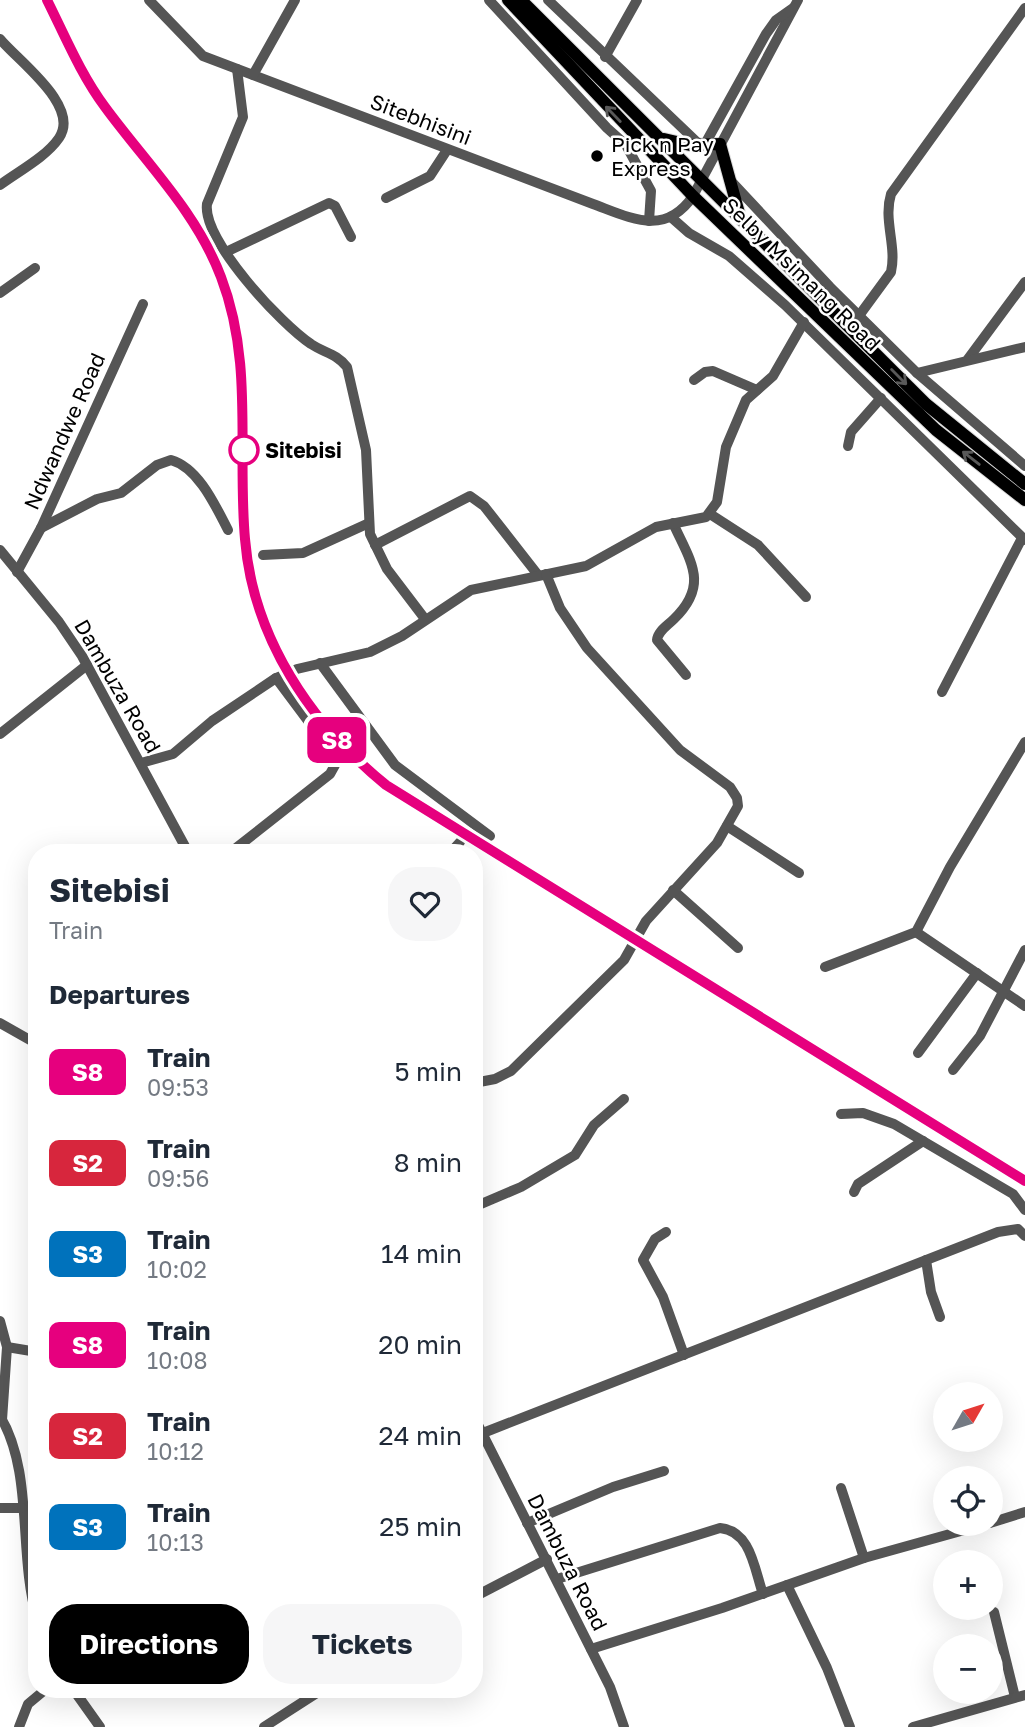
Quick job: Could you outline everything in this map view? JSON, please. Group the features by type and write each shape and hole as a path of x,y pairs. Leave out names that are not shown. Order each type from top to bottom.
{"main road":[{"name":"Selby Msimang Road","path":"508,0 632,142 693,196 936,430 1025,500"},
{"name":"Selby Msimang Road","path":"526,1 552,35 702,177 934,412 1025,484"},
{"path":"660,138 720,144 739,215"}],"street":[{"name":"Sitebhisini","path":"149,0 196,51 237,69 601,207 649,221 672,218"},
{"path":"253,75 295,0"},
{"path":"489,0 591,113 632,142 652,191 649,221"},
{"path":"548,0 605,57 702,144 766,34 776,20 796,4"},
{"path":"605,57 637,0"},
{"path":"796,4 693,196 672,218 689,233 729,256 804,322 1024,539 942,692"},
{"path":"850,328 891,272 893,262 887,208 891,194 1025,8"},
{"path":"0,39 57,101 64,120 57,141 0,185"},
{"path":"237,69 243,117 206,210 226,252 267,305 313,345 340,358 347,367 366,450 369,523 375,545 387,569 425,619"},
{"path":"386,198 430,176 447,150"},
{"path":"728,178 917,373 1025,466"},
{"path":"226,252 329,202 339,211 351,237"},
{"path":"0,292 35,268"},
{"path":"968,359 1025,282"},
{"name":"Ndwandwe Road","path":"17,572 41,528 144,304"},
{"path":"141,763 173,754 212,720 276,678 320,663 370,652 471,590 586,566 641,535 673,523 710,514 717,502 726,447 746,400 773,376 804,322"},
{"path":"917,373 1025,347"},
{"path":"694,380 705,372 713,371 757,390"},
{"path":"848,446 851,432 881,398"},
{"path":"41,528 97,499 121,493 157,465 171,460 184,467 204,488 228,530"},
{"path":"375,545 470,496 484,506 542,575 572,629 616,683 680,750 734,792 738,806 717,843 646,921 618,966 536,1048 505,1074 483,1080"},
{"path":"710,514 758,545 806,597"},
{"path":"263,555 303,553 369,523"},
{"path":"673,523 695,572 695,585 684,608 661,631 657,640 686,675"},
{"name":"Dambuza Road","path":"0,550 59,622 88,665 184,844"},
{"path":"320,663 395,765 490,836"},
{"path":"0,734 88,665"},
{"path":"240,844 322,781 335,765 332,753 276,678"},
{"path":"825,967 916,932 950,867 1025,743"},
{"path":"727,826 799,873"},
{"path":"673,890 738,948"},
{"path":"916,932 1025,1006"},
{"path":"953,1070 976,1042 1025,950"},
{"path":"918,1054 977,973"},
{"path":"0,1023 28,1039"},
{"path":"483,1203 521,1188 575,1155 594,1125 624,1099"},
{"path":"841,1114 863,1113 878,1117 1013,1194 1025,1210"},
{"path":"854,1192 864,1180 923,1141"},
{"path":"484,1436 998,1232 1022,1233 1025,1218"},
{"path":"666,1232 656,1239 643,1260 663,1297 684,1355"},
{"path":"926,1260 931,1292 940,1317"},
{"path":"0,1321 7,1347 1,1418 19,1474 28,1556"},
{"path":"7,1347 28,1350"},
{"name":"Dambuza Road","path":"484,1436 591,1649 616,1701 624,1727"},
{"path":"527,1523 613,1487 664,1471"},
{"path":"841,1488 864,1558"},
{"path":"0,1508 22,1508"},
{"path":"1003,1519 1025,1512"},
{"path":"557,1579 720,1528 734,1531 745,1541 763,1594"},
{"path":"591,1649 787,1586 864,1558 944,1536"},
{"path":"483,1592 547,1559"},
{"path":"787,1586 827,1668 849,1727"},
{"path":"913,1727 932,1725 1022,1696 997,1620"},
{"path":"19,1727 29,1704 36,1698"},
{"path":"79,1698 100,1727"},
{"path":"264,1727 309,1698"}],"railway":[{"path":"47,0 96,94 184,209 198,230 221,277 238,341 243,506 250,575 273,644 290,676 311,706 333,735 359,761 386,785 481,844"},
{"path":"483,845 1025,1181"}],"train":[{"name":"S8","path":"47,0 94,91 187,211 221,276 236,324 243,372 245,538 248,562 259,607 277,651 303,698 321,722 362,766 386,785 481,844"},
{"name":"S8","path":"483,845 1025,1181"}],"place":[{"name":"Pick n Pay Express","path":"597,156"},
{"name":"Sitebisi","path":"244,450"}]}
